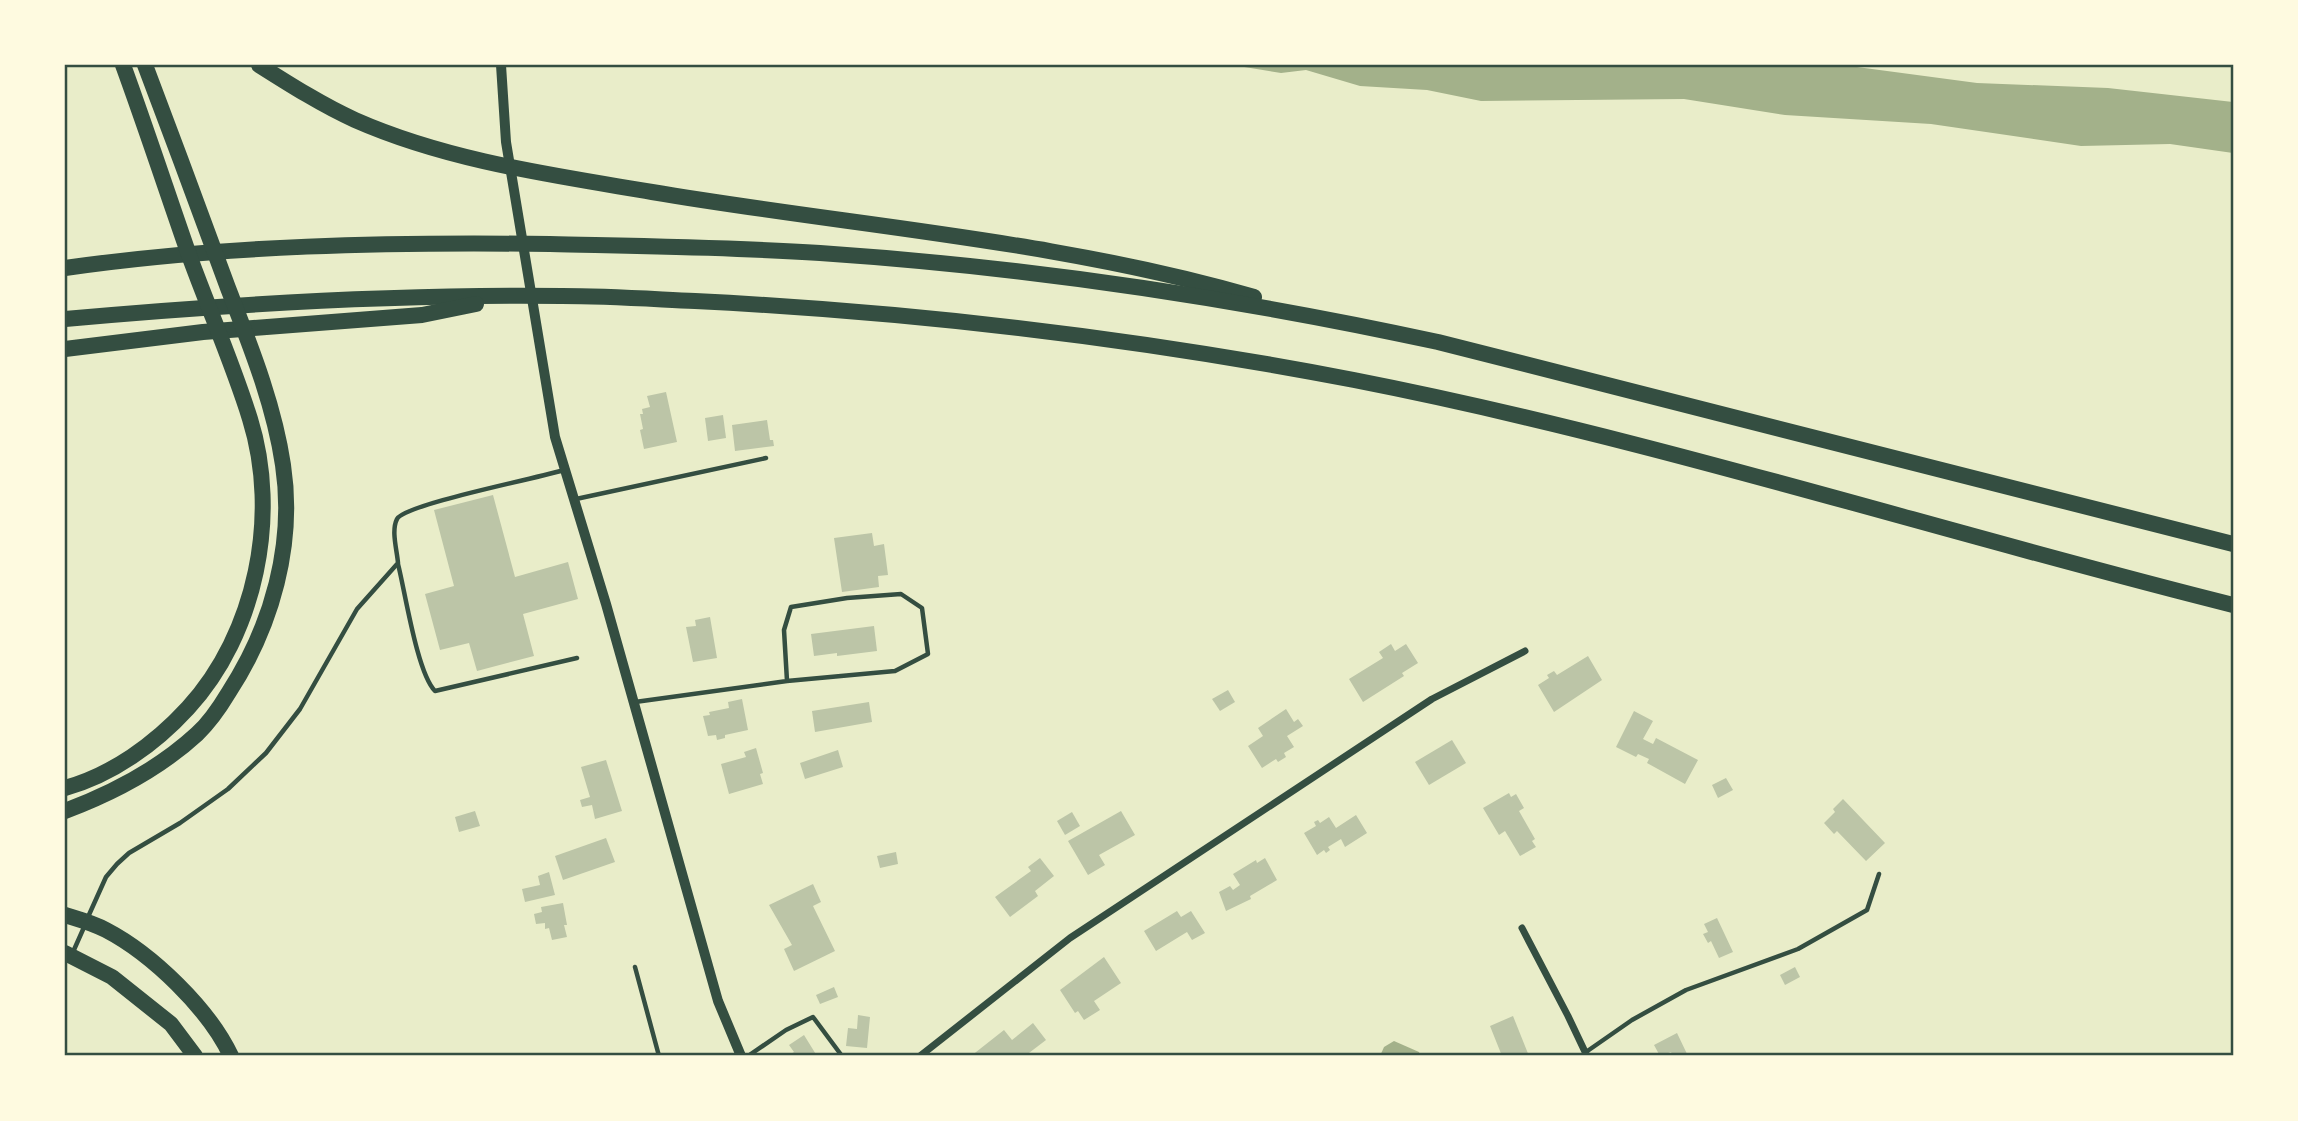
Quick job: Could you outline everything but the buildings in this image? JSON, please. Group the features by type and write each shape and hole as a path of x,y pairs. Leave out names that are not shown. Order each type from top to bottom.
{"highway":[{"path":"65,788 109,771 170,727 201,694 219,667 240,626 261,537 262,496 251,421 123,65"},
{"path":"65,811 120,788 148,772 197,734 217,711 244,669 261,634 275,593 281,561 285,506 283,466 258,368 145,65"},
{"path":"259,65 354,119 414,142 488,161 705,201 1099,258 1229,289 1334,320"},
{"path":"65,268 150,257 230,251 393,244 584,245 768,250 876,257 1073,278 1334,320 1546,368 2233,544"},
{"path":"65,319 250,305 514,296 622,297 859,312 1012,326 1219,355 1518,415 1696,460 2233,605"},
{"path":"65,349 229,330 422,315 514,296"},
{"path":"65,915 107,930 154,963 194,1003 225,1042 231,1056"},
{"path":"68,955 112,977 171,1024 195,1056"}],"street":[{"path":"501,65 506,142 555,437 634,702 718,1001 741,1056"},
{"path":"920,1056 1070,938 1432,699 1525,651"},
{"path":"1522,928 1586,1054"}],"lane":[{"path":"575,499 766,458"},
{"path":"564,470 427,504 402,513 396,520 394,529 398,563 421,662 435,691 577,658"},
{"path":"68,955 106,877 117,864 129,853 228,789 266,753 300,709 357,609 398,563"},
{"path":"634,702 788,681 895,671 928,654 922,608 901,594 847,598 791,607 784,630 788,681"},
{"path":"1586,1054 1632,1020 1686,990 1798,949 1867,910 1880,874"},
{"path":"635,967 659,1056"},
{"path":"748,1056 786,1030 813,1017 842,1056"}],"shaded area":[{"path":"1232,65 1842,65 1977,83 2108,88 2233,102 2233,153 2170,144 2081,146 1931,124 1785,115 1684,99 1481,101 1427,90 1360,86 1306,70 1281,73"},
{"path":"1394,1041 1419,1052 1420,1056 1380,1056 1384,1047"}]}
